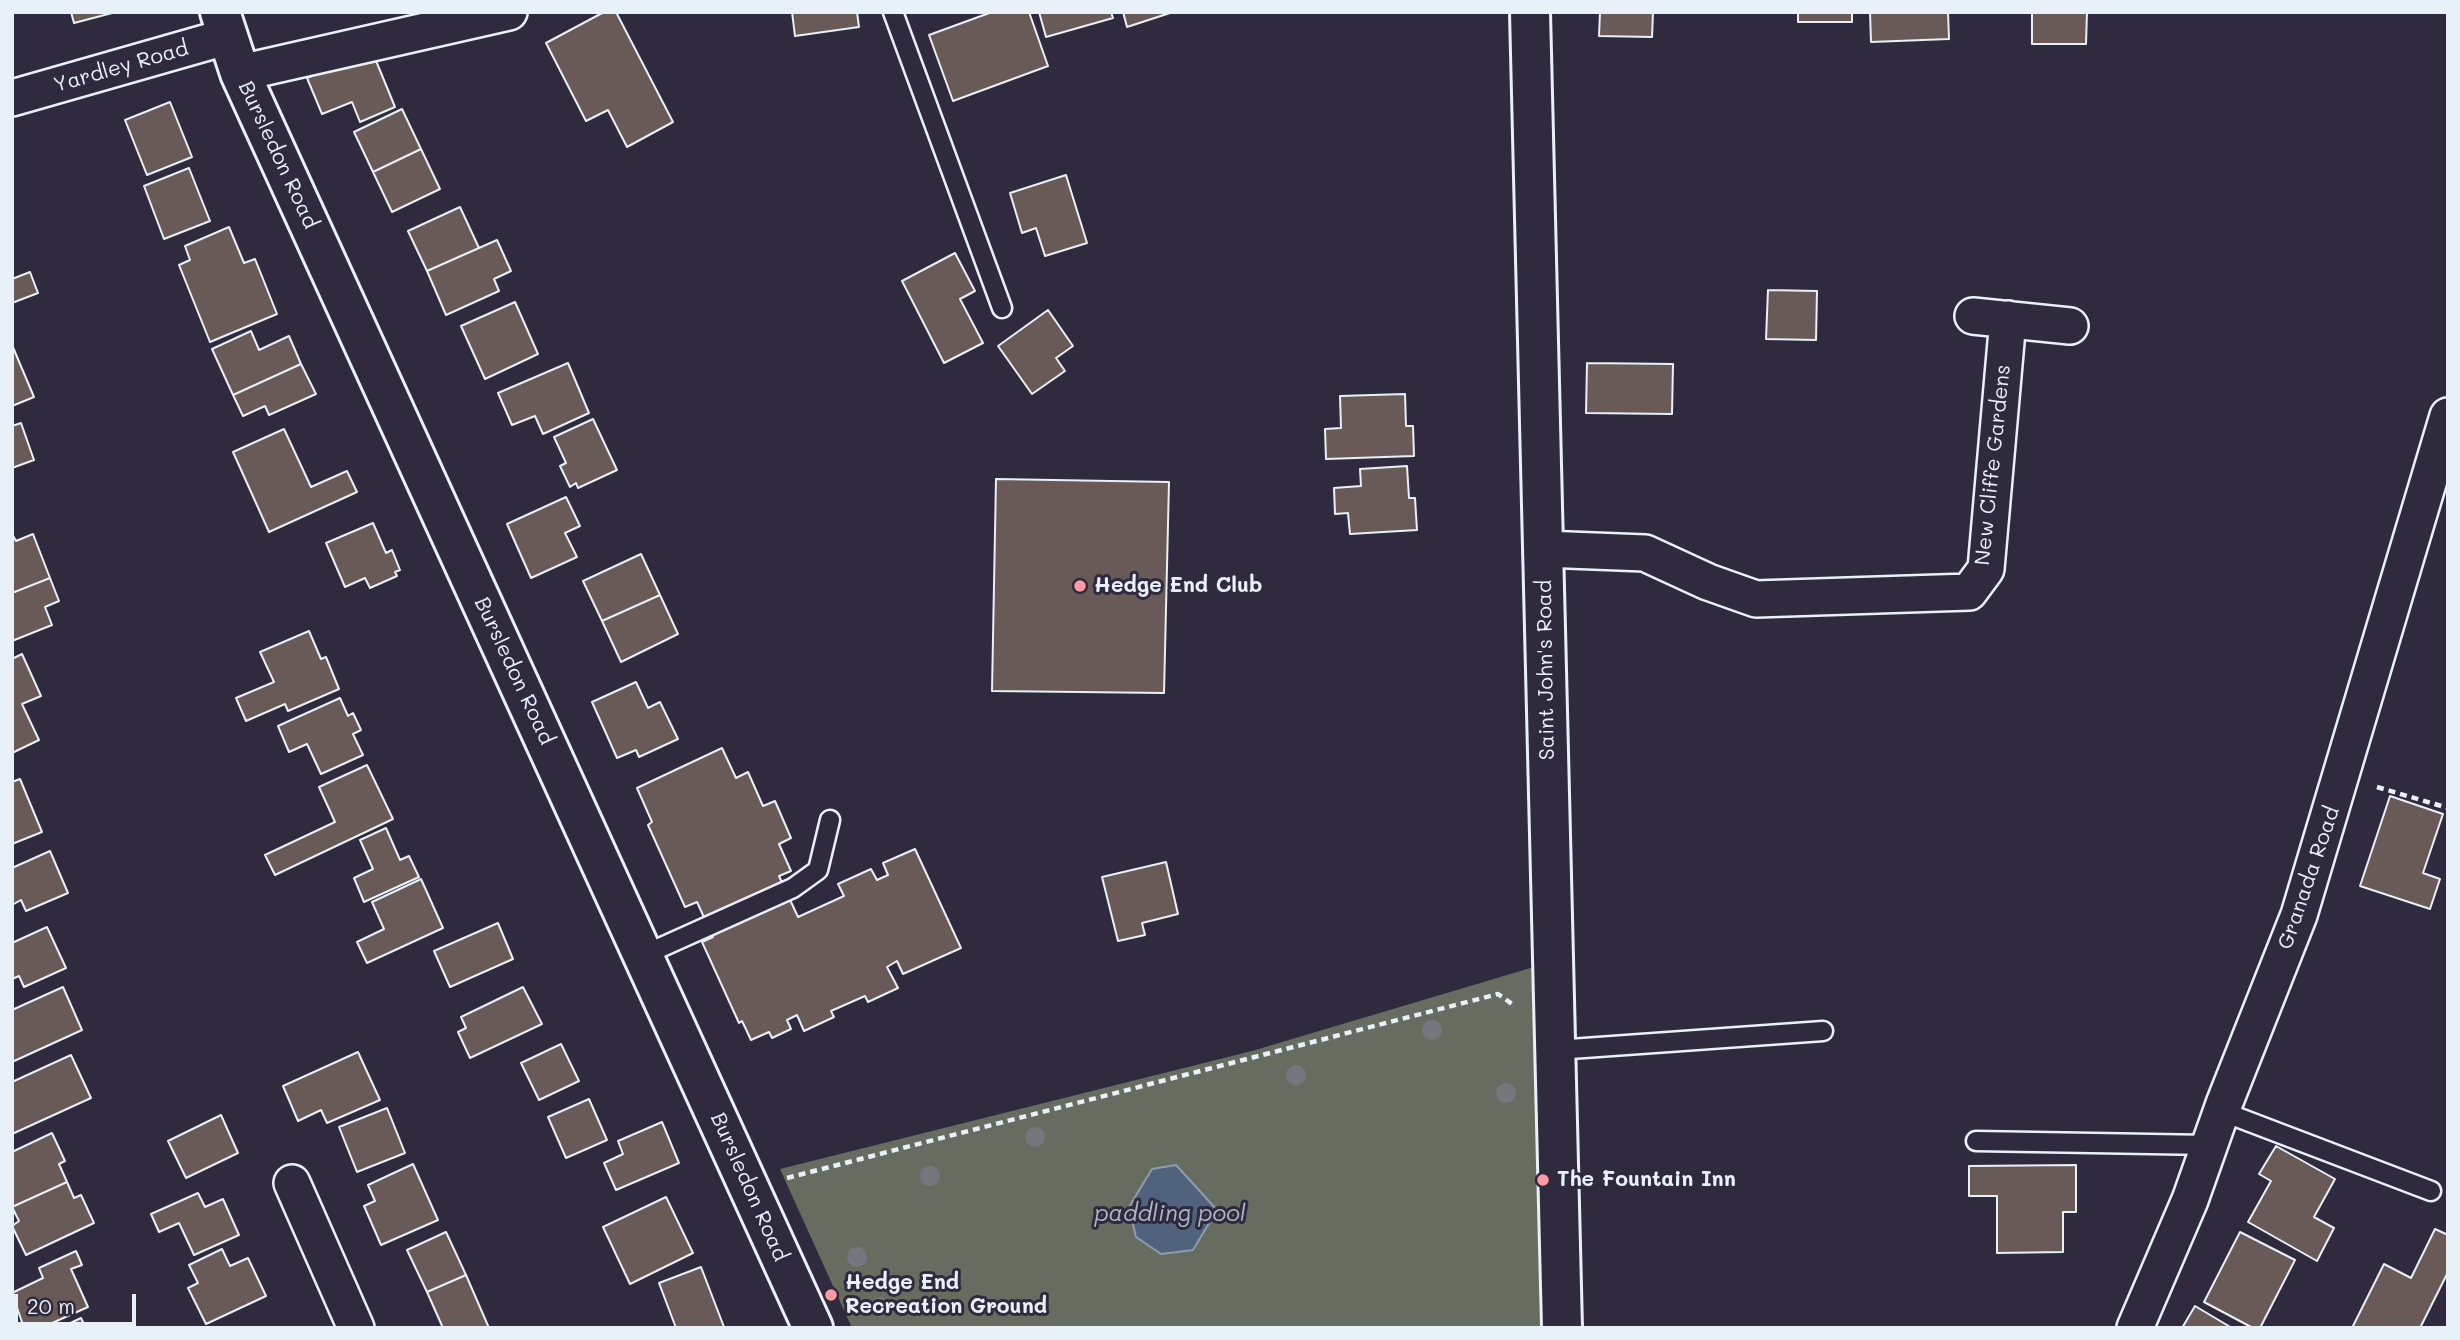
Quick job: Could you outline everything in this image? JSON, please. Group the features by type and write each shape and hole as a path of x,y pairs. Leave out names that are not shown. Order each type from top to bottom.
{"street":[{"path":"240,73 509,12"},
{"name":"Saint John's Road","path":"1530,12 1562,1328"},
{"name":"Bursledon Road","path":"225,24 240,73 813,1328"},
{"name":"Yardley Road","path":"12,98 225,24"},
{"path":"1973,316 2070,326"},
{"name":"New Cliffe Gardens","path":"1543,549 1645,553 1709,582 1756,598 1969,592 1986,569 2008,319"},
{"name":"Granada Road","path":"2135,1328 2190,1200 2221,1111 2299,915 2343,776 2448,416"},
{"path":"292,1183 356,1328"}],"lane":[{"path":"892,12 1002,308"},
{"path":"644,956 793,888 818,870 828,840 830,820"},
{"path":"1555,1037 1823,1031"},
{"path":"2221,1111 2431,1191"},
{"path":"1976,1141 2209,1144"}],"path":[{"path":"2343,776 2448,808"},
{"path":"749,1188 1498,994 1555,1037"}],"green space":[{"path":"1534,967 1540,1328 852,1328 780,1169 1252,1051"}],"water":[{"name":"paddling pool","path":"1176,1165 1217,1210 1193,1250 1161,1254 1136,1237 1129,1207 1152,1169"}],"building":[{"path":"71,12 116,12 74,23"},
{"path":"604,12 616,12 673,122 627,147 608,110 586,121 546,43"},
{"path":"792,12 857,12 859,27 795,36"},
{"path":"992,12 1029,12 1048,66 953,101 929,35"},
{"path":"1039,12 1111,12 1113,18 1046,37"},
{"path":"1123,12 1173,12 1127,27"},
{"path":"1600,12 1653,12 1652,37 1599,36"},
{"path":"1798,12 1852,12 1852,22 1798,22"},
{"path":"1870,12 1948,12 1949,39 1871,42"},
{"path":"2032,12 2087,12 2086,44 2032,44"},
{"path":"372,51 395,107 360,122 352,102 322,114 307,78"},
{"path":"170,102 192,157 147,175 125,120"},
{"path":"402,109 421,149 373,172 354,132"},
{"path":"421,149 440,189 392,212 373,172"},
{"path":"189,168 210,221 164,239 144,186"},
{"path":"1066,175 1087,243 1045,256 1036,228 1022,233 1010,193"},
{"path":"460,207 479,248 427,271 408,231"},
{"path":"229,227 244,263 255,259 277,314 210,342 179,265 190,260 185,246"},
{"path":"497,240 511,271 494,279 499,291 446,315 427,271"},
{"path":"955,253 975,291 960,299 983,343 944,363 902,281"},
{"path":"30,272 38,293 12,303 12,279"},
{"path":"1768,290 1817,291 1816,340 1766,339"},
{"path":"515,302 538,354 485,379 461,326"},
{"path":"1048,310 1073,346 1056,358 1065,371 1032,394 998,346"},
{"path":"251,331 259,350 289,336 301,364 233,395 212,349"},
{"path":"12,345 34,397 12,406"},
{"path":"568,363 589,413 543,434 535,416 512,425 498,393"},
{"path":"1587,363 1673,364 1672,414 1586,413"},
{"path":"301,364 316,394 269,415 265,406 243,416 233,395"},
{"path":"1405,394 1406,426 1413,426 1414,456 1326,459 1325,429 1341,428 1340,396"},
{"path":"593,419 617,470 578,488 576,483 570,487 560,466 566,463 554,437"},
{"path":"21,423 34,460 12,468 12,426"},
{"path":"284,429 311,487 347,471 357,492 269,532 233,452"},
{"path":"1407,466 1409,498 1415,498 1417,530 1350,534 1348,513 1335,514 1334,488 1361,486 1360,469"},
{"name":"Hedge End Club","path":"996,479 1169,482 1164,693 992,691"},
{"path":"566,497 580,526 565,533 577,557 531,578 507,524"},
{"path":"373,523 386,553 392,550 400,570 395,572 397,576 370,588 365,578 345,587 326,543"},
{"path":"12,534 16,541 33,534 50,578 12,593"},
{"path":"641,554 660,595 602,621 583,581"},
{"path":"50,578 59,601 45,607 52,625 12,641 12,593"},
{"path":"660,595 678,634 621,662 602,621"},
{"path":"309,631 321,659 326,657 339,689 288,711 285,704 246,721 236,698 274,682 260,652"},
{"path":"22,654 41,696 22,704 39,740 12,753 12,659"},
{"path":"636,682 648,708 660,702 678,739 639,757 636,750 617,758 592,702"},
{"path":"340,698 348,716 353,713 361,730 353,734 363,755 321,774 307,744 289,752 278,726"},
{"path":"722,748 736,778 748,772 763,806 775,801 791,838 779,844 791,871 779,876 798,917 844,896 838,884 871,869 877,880 888,875 883,863 915,849 961,948 903,974 897,961 887,967 898,988 868,1002 865,996 831,1011 834,1017 804,1031 797,1015 787,1020 791,1029 772,1038 769,1032 751,1040 742,1021 739,1023 702,942 713,937 697,902 685,907 648,825 652,822 637,788"},
{"path":"367,765 393,819 275,875 265,855 335,822 319,787"},
{"path":"20,779 42,832 12,844 12,782"},
{"path":"2390,796 2443,814 2423,873 2440,879 2430,909 2360,886"},
{"path":"386,828 400,860 409,856 419,877 364,902 354,878 373,869 360,840"},
{"path":"50,851 68,893 26,911 21,900 12,905 12,868"},
{"path":"1166,862 1178,914 1142,923 1145,935 1118,941 1102,877"},
{"path":"421,879 443,928 367,963 357,942 384,929 372,902"},
{"path":"498,923 513,959 450,987 434,951"},
{"path":"47,927 66,968 24,987 19,976 12,979 12,943"},
{"path":"63,987 82,1030 12,1062 12,1010"},
{"path":"523,987 542,1024 470,1058 458,1032 466,1028 461,1017"},
{"path":"561,1044 579,1081 539,1100 521,1063"},
{"path":"358,1052 380,1100 327,1123 321,1110 298,1121 283,1086"},
{"path":"71,1055 91,1098 12,1134 12,1082"},
{"path":"589,1099 607,1140 566,1158 548,1117"},
{"path":"387,1108 405,1153 357,1172 339,1127"},
{"path":"221,1115 238,1153 186,1178 168,1141"},
{"path":"662,1122 679,1163 616,1190 604,1163 623,1154 618,1141"},
{"path":"52,1133 65,1161 59,1164 67,1182 12,1207 12,1152"},
{"path":"2276,1146 2335,1179 2314,1217 2334,1228 2317,1261 2248,1222 2271,1181 2259,1174"},
{"path":"413,1164 438,1220 381,1245 364,1206 375,1201 368,1185"},
{"path":"2076,1165 2076,1212 2063,1212 2063,1252 1997,1253 1997,1196 1969,1196 1969,1166"},
{"path":"67,1182 74,1198 81,1195 94,1223 26,1255 12,1226 19,1221 12,1207"},
{"path":"198,1193 205,1207 223,1199 239,1235 194,1255 179,1223 159,1232 151,1214"},
{"path":"666,1197 693,1253 630,1284 603,1227"},
{"path":"2435,1229 2448,1235 2448,1272 2420,1328 2352,1328 2384,1264 2411,1278"},
{"path":"446,1232 466,1275 427,1292 407,1250"},
{"path":"2240,1232 2295,1260 2260,1328 2253,1328 2204,1302"},
{"path":"222,1249 230,1266 248,1258 266,1296 206,1324 188,1288 198,1283 189,1265"},
{"path":"76,1251 82,1265 71,1269 88,1307 41,1328 24,1328 12,1293 43,1278 39,1268"},
{"path":"701,1267 724,1327 676,1328 659,1283"},
{"path":"466,1275 489,1328 443,1328 427,1292"},
{"path":"2195,1306 2232,1328 2182,1328"},
{"path":"81,1318 86,1328 60,1328"}],"place":[{"name":"Hedge End Club","path":"1080,586"},
{"name":"The Fountain Inn","path":"1543,1180"},
{"name":"Hedge End Recreation Ground","path":"831,1295"}]}
